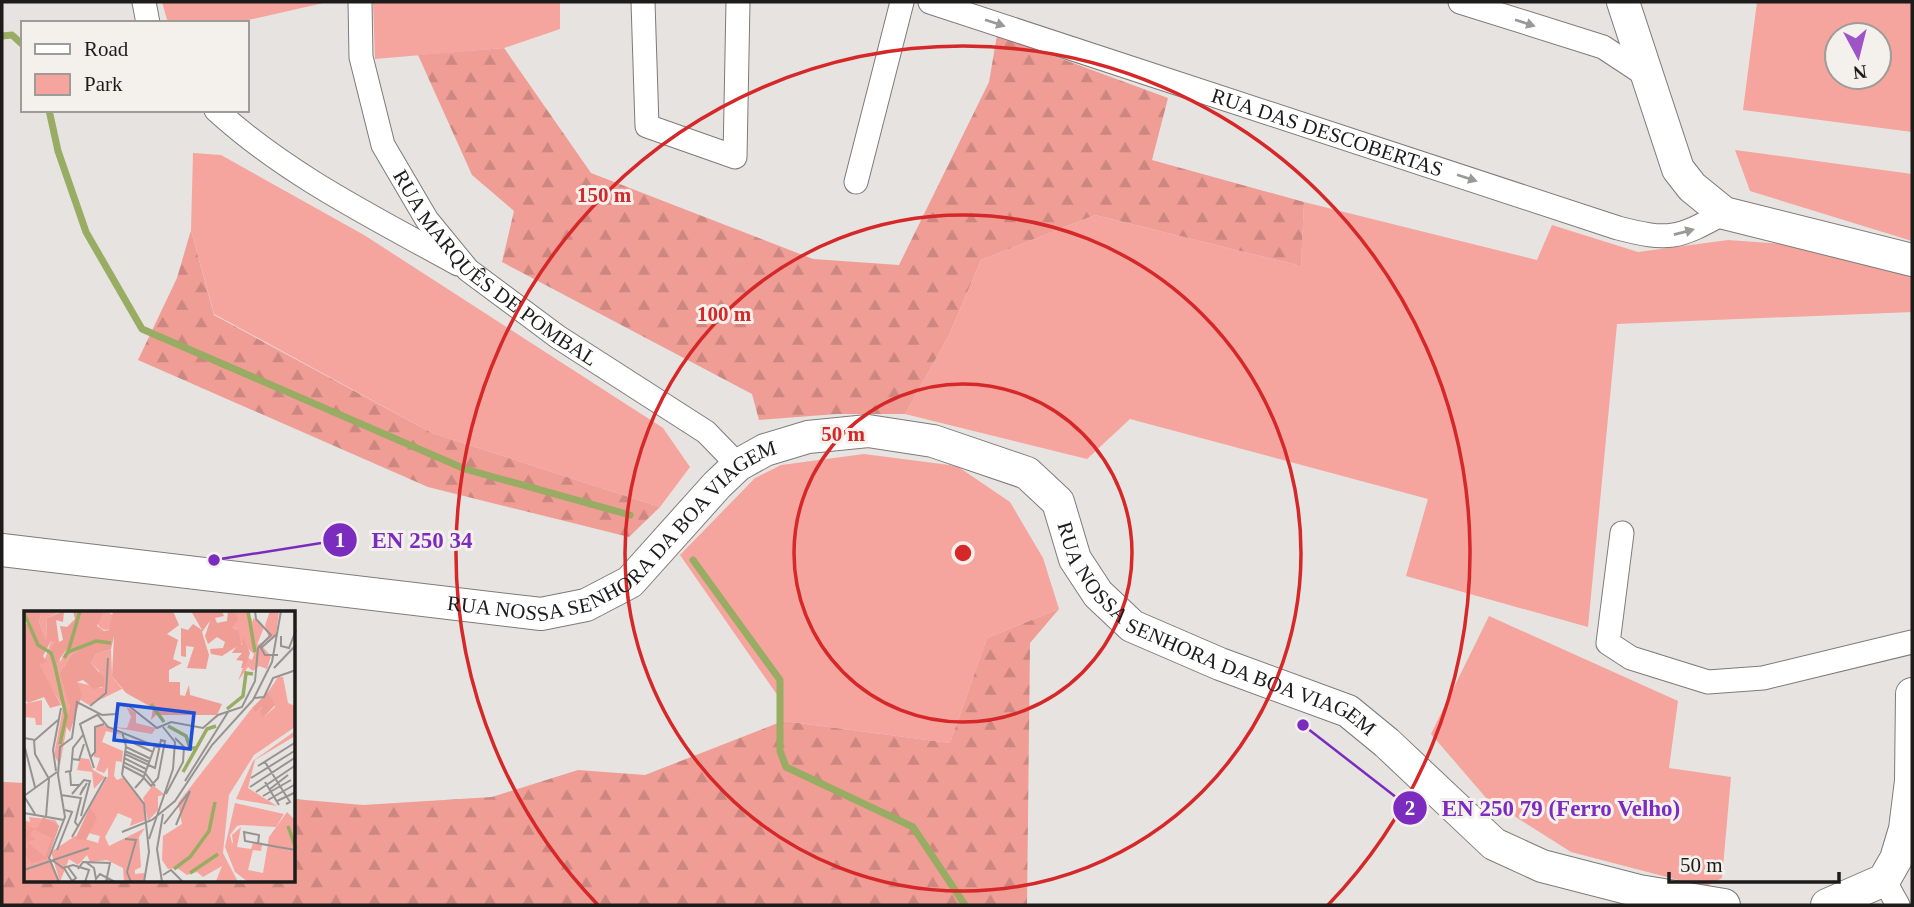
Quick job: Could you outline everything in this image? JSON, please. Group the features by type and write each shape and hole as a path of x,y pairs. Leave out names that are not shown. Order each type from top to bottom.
{"main road":[{"path":"1623,2 1678,169 1692,187 1724,214 1912,260"},
{"name":"RUA NOSSA SENHORA DA BOA VIAGEM","path":"2,550 541,614 586,605 630,582 738,466 765,450 808,437 869,431 933,441 1027,473 1058,502 1075,559 1098,594 1132,625 1220,664 1348,711 1387,743 1494,844 1542,866 1639,891 1724,905"},
{"path":"1827,905 1891,893 1912,781 1912,694"}],"street":[{"path":"145,2 148,21"},
{"name":"RUA MARQUÊS DE POMBAL","path":"360,2 362,57 383,145 427,220 468,270 568,344 706,432 738,466"},
{"path":"643,2 647,126 735,157 738,2"},
{"path":"856,182 902,2"},
{"name":"RUA DAS DESCOBERTAS","path":"930,2 1658,239 1693,230 1724,214"},
{"path":"1460,2 1602,47 1647,76"},
{"path":"218,112 249,140 323,189 468,270"},
{"path":"1622,533 1608,643 1631,658 1708,682 1744,682 1912,642"}],"green space":[{"path":"162,2 328,2 244,21 167,21"},
{"path":"373,2 560,2 560,29 504,48 375,59"},
{"path":"1757,2 1912,2 1912,132 1743,110"},
{"path":"997,35 1168,98 1152,160 1304,202 1301,266 1095,215 981,260 949,335 905,414 837,414 759,420 752,394 502,262 514,211 472,175 418,55 504,48 591,173 813,259 899,265 989,82"},
{"path":"1735,150 1912,174 1912,241 1750,191"},
{"path":"193,153 221,155 364,235 663,428 690,467 660,507 432,433 214,314 191,230"},
{"path":"1304,202 1537,260 1552,225 1638,252 1728,240 1839,248 1912,278 1912,312 1617,324 1588,627 1406,576 1428,499 1130,419 1087,459 905,414 949,335 981,260 1095,215 1301,266"},
{"path":"191,230 214,315 432,433 660,507 629,537 428,487 138,360 177,278"},
{"path":"864,454 957,466 1010,502 1043,558 1059,609 987,638 950,743 783,721 780,699 680,555 755,478 781,465"},
{"path":"1059,609 1030,643 1027,905 2,905 2,782 24,783 24,883 296,883 296,799 363,805 492,797 578,770 645,775 783,721 950,743 987,638"},
{"path":"1489,616 1678,701 1669,768 1731,777 1722,878 1705,887 1571,852 1487,799 1431,734"}],"waterway":[{"path":"2,36 12,35 21,43"},
{"path":"49,112 58,151 86,232 142,329 465,469 630,515"},
{"path":"693,560 780,680 780,751 786,767 913,827 965,905"}],"place":[{"name":"EN 250 34","path":"214,560"},
{"name":"EN 250 79 (Ferro Velho)","path":"1303,725"}]}
